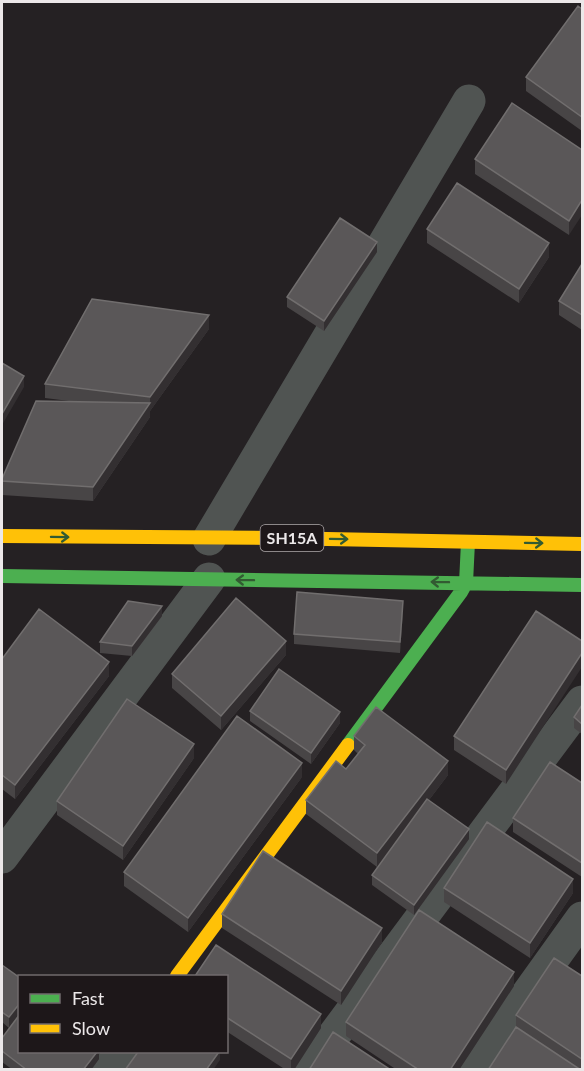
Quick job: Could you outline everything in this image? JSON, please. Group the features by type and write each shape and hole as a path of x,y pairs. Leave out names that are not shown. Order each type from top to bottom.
{"main road":[{"name":"SH15A","path":"2,536 582,544"},
{"path":"178,975 455,601 466,583 468,542"},
{"path":"2,576 582,585"}],"street":[{"path":"209,539 469,101"},
{"path":"2,857 209,579"},
{"path":"308,1070 582,702"},
{"path":"472,1070 582,918"},
{"path":"108,1070 120,1053"}],"building":[{"path":"578,6 582,9 582,117 526,77"},
{"path":"512,103 582,150 582,200 569,221 475,159"},
{"path":"457,183 549,243 519,289 427,229"},
{"path":"340,218 377,242 324,321 287,297"},
{"path":"582,264 582,315 559,301"},
{"path":"92,299 209,315 150,397 45,384"},
{"path":"2,363 24,376 2,414"},
{"path":"36,401 150,403 93,487 2,481"},
{"path":"297,592 403,601 400,642 294,634"},
{"path":"236,598 286,641 221,716 172,674"},
{"path":"128,601 162,606 132,646 100,642"},
{"path":"39,609 109,662 15,785 2,775 2,659"},
{"path":"536,611 582,641 582,653 506,770 454,736"},
{"path":"279,669 340,712 311,753 250,711"},
{"path":"127,699 194,744 123,846 57,801"},
{"path":"582,705 582,724 574,717"},
{"path":"376,707 448,761 377,853 306,800 336,761 346,769 365,745 354,736"},
{"path":"237,716 302,763 188,918 124,872"},
{"path":"550,762 582,783 582,863 513,818"},
{"path":"427,799 469,829 414,905 372,875"},
{"path":"487,822 573,879 530,943 444,888"},
{"path":"263,851 382,928 341,991 222,914"},
{"path":"419,910 514,972 450,1070 419,1070 346,1022"},
{"path":"216,945 321,1014 291,1059 228,1018 228,975 196,975"},
{"path":"554,958 582,976 582,1059 516,1015"},
{"path":"2,965 18,977 18,1006 9,1017 2,1012"},
{"path":"18,1017 18,1053 96,1053 83,1070 27,1070 2,1051 2,1038"},
{"path":"516,1027 581,1070 488,1070"},
{"path":"333,1032 391,1070 309,1070"},
{"path":"137,1053 218,1053 206,1070 125,1070"}],"traffic: fast":[{"path":"348,745 461,592 466,583 468,542"},
{"path":"2,576 582,585"}],"traffic: slow":[{"path":"2,536 582,544"},
{"path":"178,975 348,745"}]}
